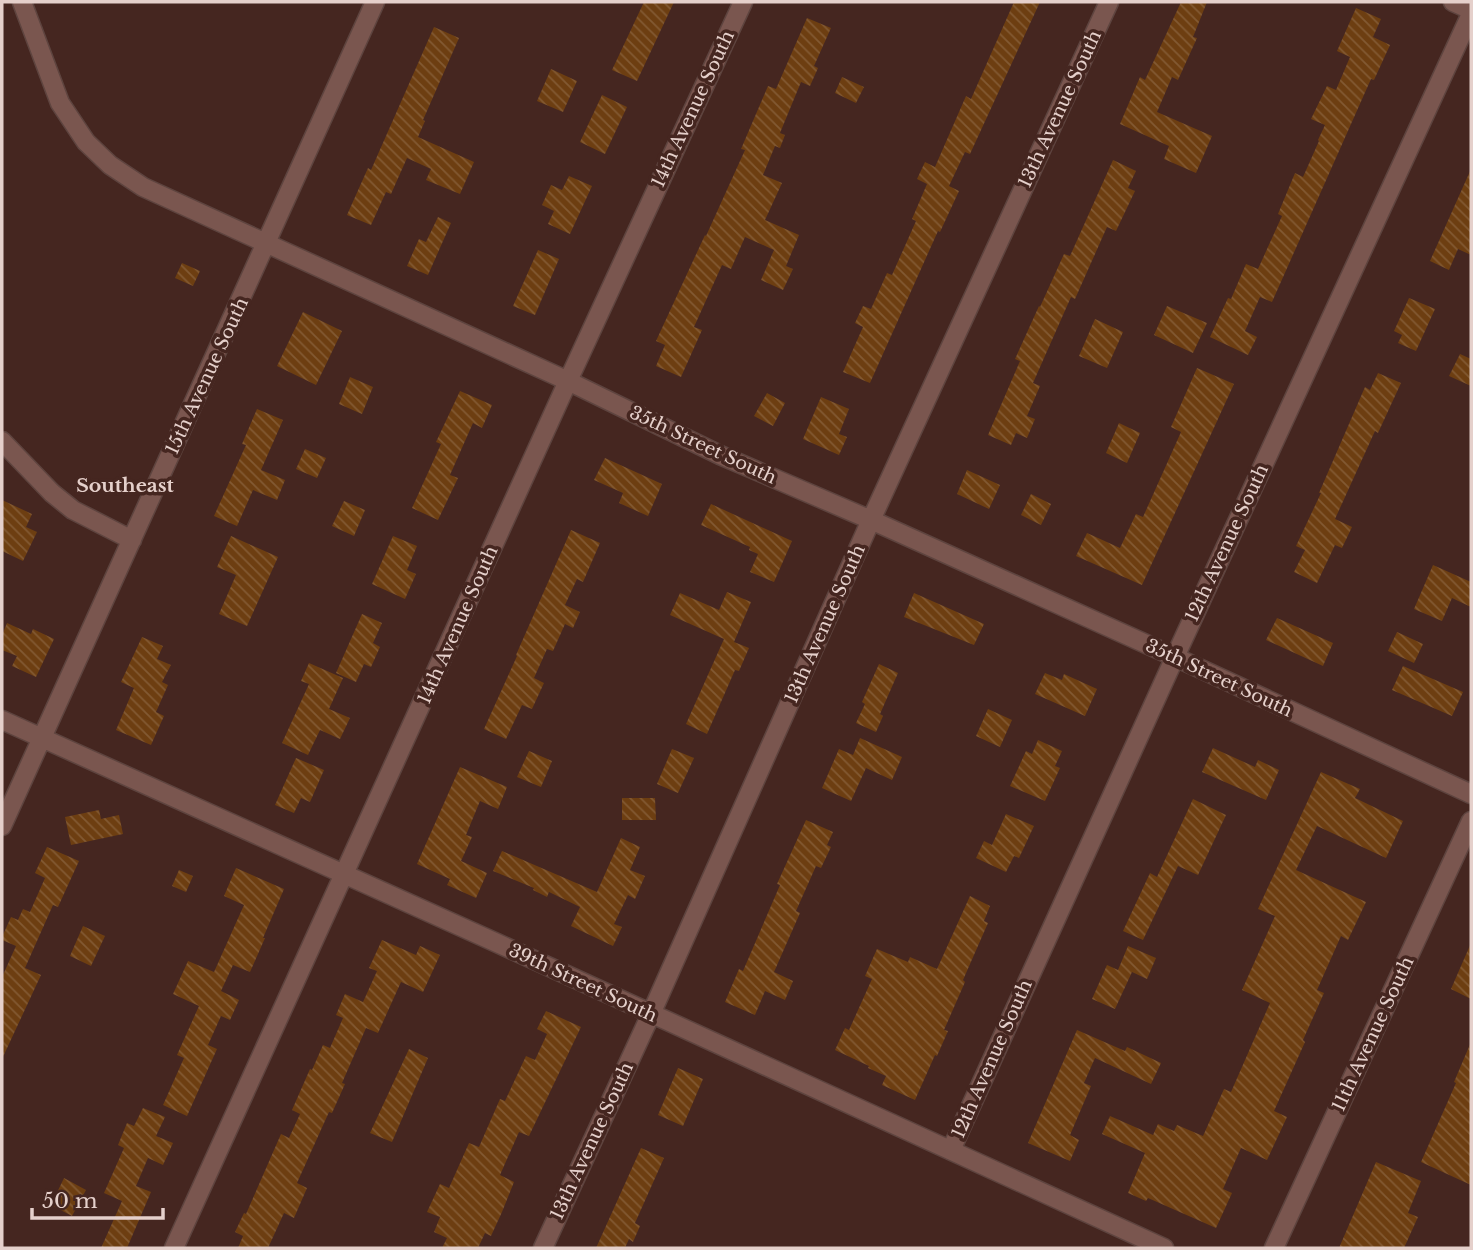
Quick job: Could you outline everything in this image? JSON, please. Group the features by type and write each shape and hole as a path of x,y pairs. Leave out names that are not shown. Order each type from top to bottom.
{"street":[{"name":"35th Street South","path":"22,2 60,103 86,142 110,165 143,187 568,381 719,455 871,520 1175,657 1471,794"},
{"name":"15th Avenue South","path":"2,826 375,2"},
{"name":"14th Avenue South","path":"174,1248 743,2"},
{"name":"13th Avenue South","path":"543,1248 871,520 1109,2"},
{"path":"1453,2 1471,12"},
{"name":"12th Avenue South","path":"951,1150 1471,12"},
{"path":"2,440 52,493 73,510 132,540"},
{"name":"39th Street South","path":"2,720 1164,1248"},
{"name":"11th Avenue South","path":"1274,1248 1471,821"}],"building":[{"path":"644,2 674,2 637,81 612,70"},
{"path":"1014,2 1040,2 970,154 965,152 949,186 959,191 940,232 938,231 870,383 843,372 863,327 855,323 863,306 871,309 887,273 892,275 916,221 912,219 927,184 917,179 925,162 935,167 966,96 971,99"},
{"path":"1181,2 1207,2 1193,37 1197,38 1178,80 1172,77 1157,112 1212,136 1196,173 1164,159 1169,146 1120,124 1140,77 1145,80"},
{"path":"1356,8 1381,19 1373,37 1390,45 1374,80 1371,79 1272,302 1260,297 1245,331 1257,337 1248,355 1210,337 1246,264 1258,269 1282,216 1278,214 1295,173 1303,177 1319,141 1325,125 1311,119 1327,86 1336,90 1350,57 1337,51"},
{"path":"807,18 831,28 814,66 818,68 810,86 801,82 780,133 785,135 780,148 775,146 763,175 782,183 765,220 799,235 786,266 793,269 783,290 761,280 774,250 745,237 731,269 722,265 694,327 702,330 681,377 656,366 665,345 656,341 745,150 741,149 768,86 776,89"},
{"path":"434,27 459,38 418,137 474,162 460,194 426,180 431,169 407,158 391,194 386,192 371,225 347,215 368,168 371,170"},
{"path":"551,69 577,81 563,112 537,101"},
{"path":"842,77 864,87 856,103 835,93"},
{"path":"602,95 627,107 605,154 580,142"},
{"path":"1113,160 1136,171 1128,188 1135,191 1116,231 1107,227 1075,299 1071,297 1033,383 1040,386 1027,416 1035,419 1027,438 1016,433 1011,445 988,435 1020,361 1015,359 1064,254 1070,256"},
{"path":"1471,169 1471,255 1458,249 1449,270 1430,261"},
{"path":"569,176 592,186 570,234 548,224 554,211 542,205 551,185 562,190"},
{"path":"438,217 451,223 428,275 407,266 419,239 426,242"},
{"path":"538,250 559,259 535,315 513,306"},
{"path":"182,263 200,271 193,286 175,278"},
{"path":"1409,298 1435,309 1416,351 1398,343 1402,335 1394,331"},
{"path":"1167,306 1207,323 1193,353 1154,335"},
{"path":"303,312 342,331 316,385 277,366"},
{"path":"1095,319 1123,332 1107,368 1079,356"},
{"path":"1460,354 1471,359 1471,386 1449,376"},
{"path":"1197,368 1234,384 1142,585 1076,556 1087,533 1120,548 1136,514 1143,517 1181,432 1171,427"},
{"path":"1378,373 1401,383 1378,433 1375,431 1335,519 1352,527 1342,548 1335,545 1317,583 1294,572 1305,550 1296,546 1365,387 1370,390"},
{"path":"350,377 373,387 362,414 339,404"},
{"path":"460,391 492,405 482,428 473,423 450,475 458,478 438,520 412,508 441,444 436,442"},
{"path":"767,393 785,403 773,426 754,416"},
{"path":"821,397 849,409 839,434 847,437 839,455 803,439"},
{"path":"257,409 283,420 261,470 285,480 277,500 253,490 237,526 214,516 246,445 242,444"},
{"path":"1119,423 1140,433 1127,463 1106,453"},
{"path":"305,449 326,458 317,478 296,469"},
{"path":"605,458 662,484 648,516 619,503 623,493 594,480"},
{"path":"967,470 1000,485 989,509 957,494"},
{"path":"1031,494 1051,504 1041,525 1021,515"},
{"path":"2,500 32,514 26,527 37,532 23,561 2,551"},
{"path":"344,501 365,510 354,536 332,526"},
{"path":"711,504 792,541 774,582 750,572 758,554 749,550 750,547 701,525"},
{"path":"571,530 600,543 583,582 577,579 565,605 580,612 573,628 565,624 553,651 547,649 534,678 544,683 532,709 522,705 506,739 484,729"},
{"path":"231,536 278,557 247,626 219,614 236,575 217,567"},
{"path":"393,536 417,546 407,570 416,574 405,599 372,584"},
{"path":"1433,565 1471,582 1471,607 1452,598 1442,621 1414,609"},
{"path":"727,592 751,602 734,642 749,648 739,671 735,670 707,734 686,724 724,639 670,615 680,593 719,610"},
{"path":"914,593 984,624 974,645 904,617"},
{"path":"362,614 382,623 373,643 380,647 371,667 364,664 356,682 336,673"},
{"path":"1277,618 1333,643 1323,666 1266,640"},
{"path":"7,623 31,634 33,629 54,639 36,677 12,666 17,656 2,650 2,635"},
{"path":"1397,632 1423,644 1414,663 1388,651"},
{"path":"142,637 163,646 157,659 171,665 162,682 168,685 156,712 164,716 151,745 116,730 134,688 121,682"},
{"path":"309,663 343,678 329,709 350,718 340,739 320,730 308,755 282,743 309,684 301,681"},
{"path":"879,664 898,673 880,714 883,716 876,732 856,723"},
{"path":"1403,666 1463,692 1452,716 1392,690"},
{"path":"1045,673 1062,680 1064,674 1097,689 1085,716 1035,694"},
{"path":"988,709 1012,720 1000,747 976,736"},
{"path":"860,738 902,757 892,780 866,768 851,801 822,788 839,749 853,755"},
{"path":"1038,740 1062,751 1055,766 1060,768 1045,801 1010,786 1026,751 1032,754"},
{"path":"1213,748 1255,767 1258,760 1279,770 1266,800 1202,772"},
{"path":"672,749 694,758 678,793 657,784"},
{"path":"529,751 552,761 541,787 517,777"},
{"path":"296,758 324,770 310,802 301,798 294,813 275,805"},
{"path":"460,767 507,787 498,809 480,801 466,835 472,837 461,861 487,873 476,898 447,885 450,879 417,864"},
{"path":"1321,772 1360,789 1355,798 1403,821 1386,858 1317,826 1296,870 1366,902 1348,940 1341,936 1317,990 1324,993 1274,1111 1287,1117 1267,1160 1241,1148 1223,1189 1232,1193 1216,1228 1148,1198 1146,1201 1128,1193 1145,1153 1102,1134 1110,1116 1153,1135 1158,1124 1174,1131 1177,1125 1203,1136 1224,1089 1231,1092 1270,1003 1242,990 1275,916 1258,909"},
{"path":"622,798 655,798 656,820 622,820"},
{"path":"1193,799 1226,815 1198,875 1178,866 1143,940 1123,931 1150,873 1157,877"},
{"path":"99,810 101,819 119,815 123,834 71,845 65,817"},
{"path":"1006,814 1034,826 1019,858 1014,856 1006,872 976,858 984,841 992,845"},
{"path":"806,820 833,832 827,845 831,847 821,868 816,866 796,911 800,913 774,972 793,981 785,1000 765,991 755,1015 725,1002 739,969 743,971 780,885 777,884"},
{"path":"621,838 640,847 630,870 645,876 635,899 628,895 614,924 622,927 613,946 571,926 580,907 549,892 547,897 533,890 534,888 493,871 502,851 597,892"},
{"path":"47,847 79,861 58,907 53,905 25,968 41,975 2,1059 2,977 16,946 2,940 2,937 11,917 18,920 23,909 30,912 45,878 35,873"},
{"path":"236,868 284,889 250,972 233,965 221,991 239,1000 230,1020 221,1016 208,1045 217,1049 187,1116 163,1105 184,1058 177,1055 199,1006 173,994 188,961 214,972 244,905 224,896"},
{"path":"179,870 193,876 186,892 172,886"},
{"path":"970,896 990,906 984,921 988,923 944,1030 948,1031 915,1100 882,1085 886,1076 835,1050 845,1028 849,1030 872,979 865,976 877,949 908,962 910,957 937,969"},
{"path":"83,926 105,936 91,966 70,956"},
{"path":"382,940 416,955 420,946 440,955 423,992 401,982 378,1033 366,1028 342,1083 345,1084 332,1113 329,1112 297,1183 307,1188 294,1218 284,1213 268,1248 238,1248 243,1236 235,1232 244,1213 246,1214 281,1134 289,1138 300,1114 292,1110 323,1045 330,1048 343,1018 336,1015 345,994 363,1002 377,971 369,968"},
{"path":"1471,943 1471,999 1451,989"},
{"path":"1128,946 1156,958 1147,979 1132,972 1115,1009 1092,999 1107,965 1118,970"},
{"path":"546,1011 581,1027 529,1136 519,1132 500,1175 514,1182 502,1212 491,1236 485,1233 478,1248 442,1248 447,1238 434,1232 440,1217 427,1212 440,1184 449,1188 469,1143 479,1147 500,1099 505,1101 526,1056 535,1060 547,1034 537,1029"},
{"path":"1077,1030 1125,1051 1127,1047 1161,1063 1151,1084 1095,1058 1084,1083 1091,1086 1070,1135 1079,1140 1070,1161 1028,1143"},
{"path":"1471,1042 1471,1185 1421,1162"},
{"path":"409,1049 428,1058 392,1142 370,1133"},
{"path":"678,1068 703,1079 683,1126 658,1115"},
{"path":"143,1108 165,1117 156,1136 173,1143 163,1165 148,1158 136,1186 151,1192 127,1248 101,1248 122,1201 104,1193 124,1148 118,1145 127,1123 134,1126"},
{"path":"641,1148 664,1158 635,1223 640,1226 633,1242 629,1239 625,1248 596,1248"},
{"path":"1376,1162 1421,1181 1408,1213 1418,1217 1404,1248 1339,1248"},
{"path":"64,1178 86,1190 72,1216 51,1205"}],"district":[{"name":"Southeast","path":"125,485"}]}
